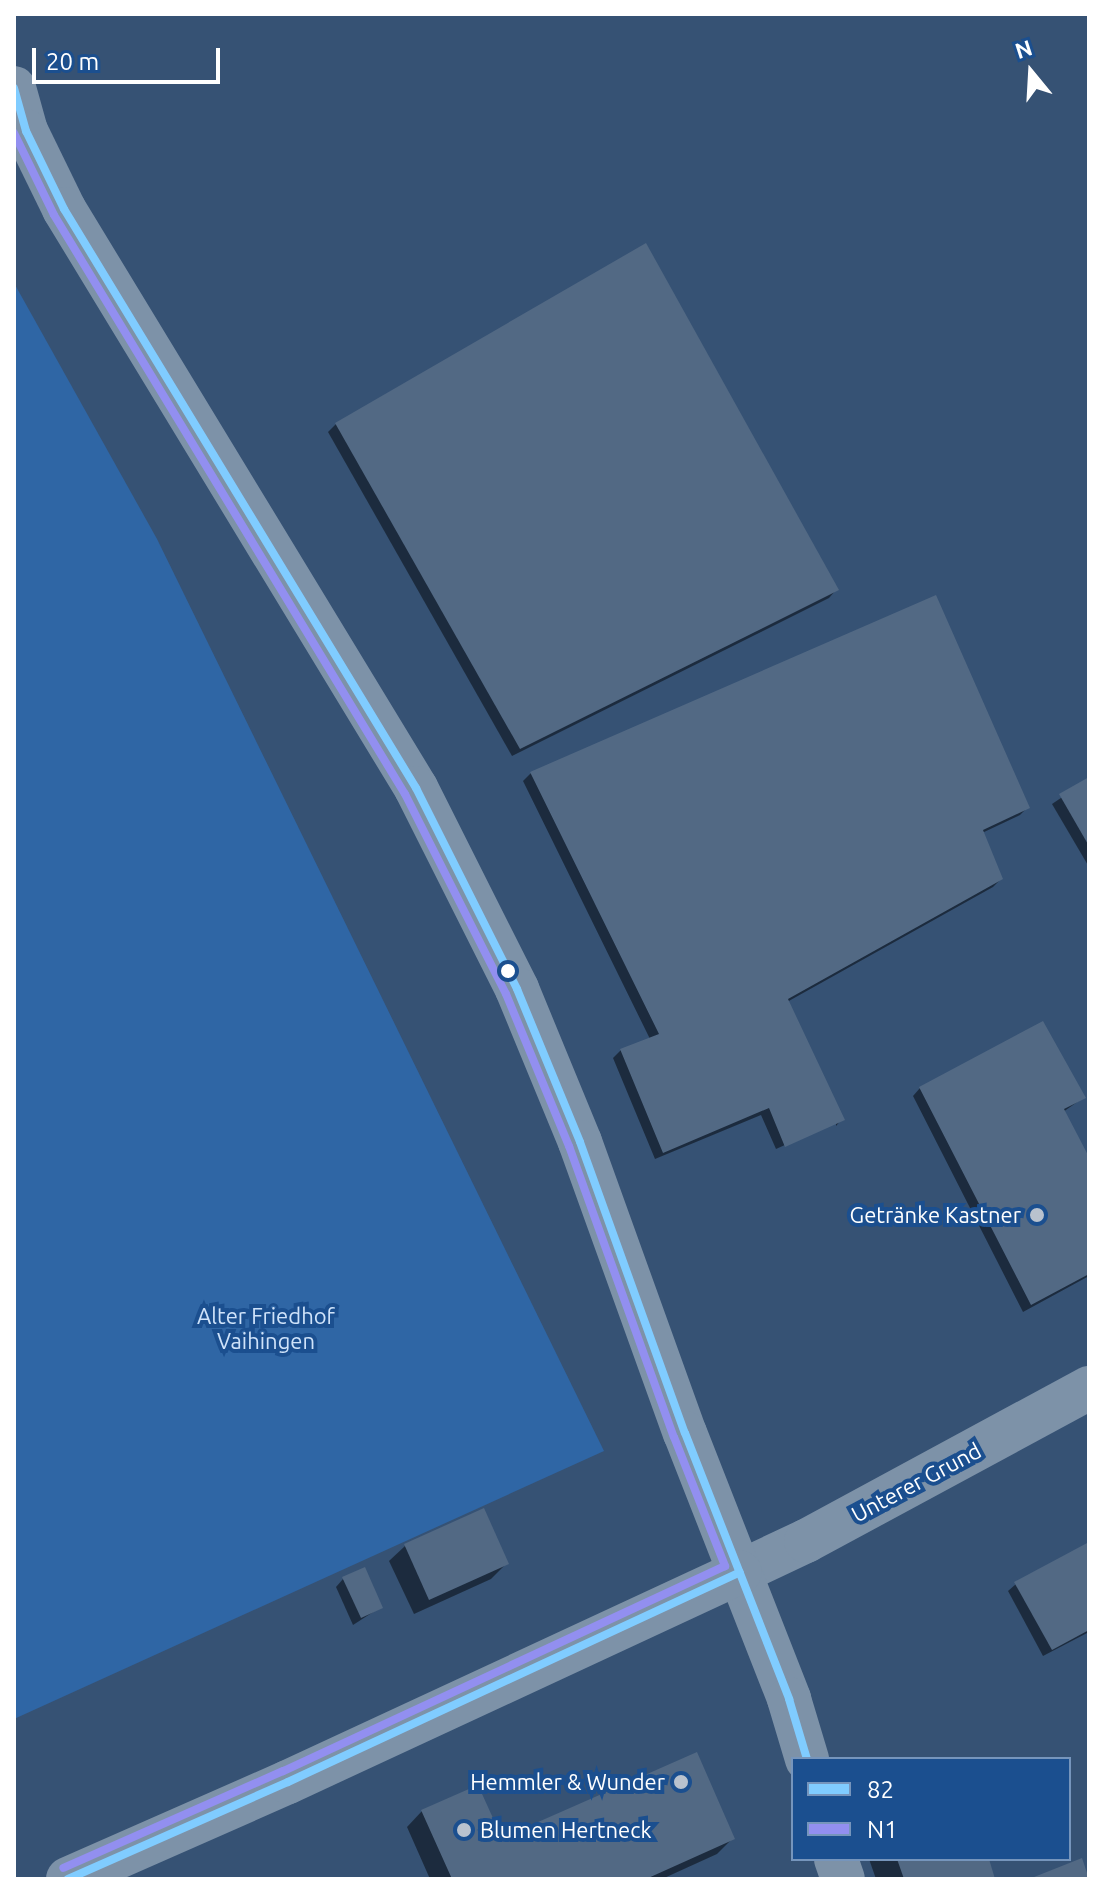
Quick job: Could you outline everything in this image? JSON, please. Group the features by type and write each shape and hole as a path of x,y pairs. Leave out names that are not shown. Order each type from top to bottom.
{"street":[{"path":"14,88 26,131 64,209 416,788 517,989 580,1142 685,1433 789,1699 806,1757"},
{"name":"Unterer Grund","path":"68,1879 446,1710 806,1541 1089,1388"}],"green space":[{"name":"Alter Friedhof Vaihingen","path":"14,283 157,539 604,1451 14,1719"}],"building":[{"path":"646,243 839,590 520,749 335,423"},
{"path":"936,595 1030,808 983,830 1003,879 788,999 845,1120 785,1147 769,1108 663,1153 620,1049 659,1034 530,772"},
{"path":"1089,777 1089,846 1059,794"},
{"name":"Getränke Kastner","path":"1043,1021 1086,1098 1064,1109 1089,1157 1089,1274 1031,1305 919,1087"},
{"path":"484,1508 509,1564 429,1600 404,1544"},
{"path":"1089,1542 1089,1630 1052,1650 1014,1582"},
{"path":"365,1567 383,1608 361,1618 342,1577"},
{"path":"697,1752 735,1839 646,1879 452,1879 421,1810 478,1785 502,1838"},
{"path":"1082,1858 1089,1879 1029,1879"},
{"path":"898,1861 990,1861 995,1879 904,1879"}],"transit line":[{"name":"82","path":"14,88 26,131 64,209 416,788 517,989 580,1142 685,1433 789,1699 806,1757"},
{"name":"N1","path":"14,133 54,215 405,794 506,994 569,1146 674,1437 725,1566 283,1771 63,1868"},
{"name":"82","path":"68,1879 288,1782 740,1572"}],"place":[{"name":"Getränke Kastner","path":"1037,1215"},
{"name":"Hemmler & Wunder","path":"681,1782"},
{"name":"Blumen Hertneck","path":"464,1830"}]}
